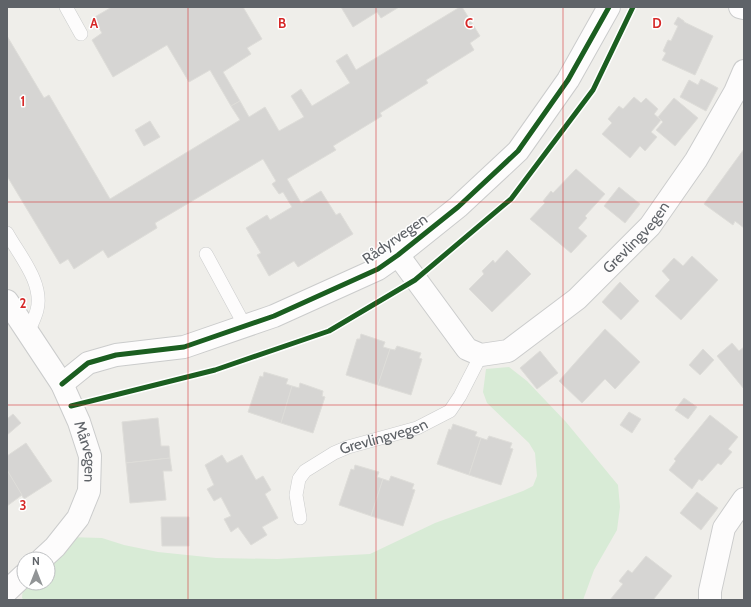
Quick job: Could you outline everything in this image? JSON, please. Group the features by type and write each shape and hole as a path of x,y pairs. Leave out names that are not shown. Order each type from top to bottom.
{"street":[{"name":"Rådyrvegen","path":"62,384 88,363 116,355 184,347 274,316 378,268 398,255 458,207 518,151 568,80 609,7"},
{"path":"740,7 744,8"},
{"name":"Grevlingvegen","path":"481,355 508,351 571,304 650,226 696,160 736,92 744,72"},
{"path":"398,255 466,349 481,355"},
{"name":"Mårvegen","path":"7,301 62,384 79,422 90,456 89,491 78,518 51,551"},
{"path":"710,600 710,591 724,528 744,499"},
{"path":"7,591 16,583"}],"lane":[{"path":"66,7 81,34"},
{"path":"7,233 33,279 38,294 38,309 28,333"},
{"path":"206,254 245,326"},
{"name":"Grevlingvegen","path":"300,518 296,495 299,479 305,471 334,453 348,447 417,428 450,411 460,396 481,355"}],"green space":[{"path":"509,367 527,381 566,422 618,485 620,507 617,530 594,570 583,600 24,600 22,598 23,591 56,591 55,551 67,537 102,538 124,545 158,552 216,558 277,559 370,554 435,523 523,491 533,486 537,476 535,453 529,443 487,403 483,392 486,369"}],"building":[{"path":"112,7 243,7 262,39 247,48 251,54 223,72 240,101 231,106 210,70 189,82 167,45 113,77 92,40 102,33 93,18"},
{"path":"341,7 399,7 381,18 377,12 353,27"},
{"path":"462,7 480,36 470,43 474,50 426,80 428,83 380,113 382,116 333,146 336,150 287,179 301,203 321,191 336,215 340,213 353,234 298,267 294,261 269,276 257,255 261,253 246,228 267,215 270,220 292,207 283,192 279,194 272,184 276,181 263,159 155,223 157,228 108,258 103,250 74,269 68,259 60,264 7,176 7,36 44,98 49,95 110,199 240,120 231,106 240,101 249,117 265,107 279,131 304,117 291,96 301,89 312,106 350,83 336,61 347,54 356,70"},
{"path":"678,17 684,22 713,36 695,75 662,60 666,53 663,51 668,40 671,41 678,26 674,24"},
{"path":"701,79 718,88 706,111 680,97 689,80 698,85"},
{"path":"634,97 641,103 646,98 658,109 654,114 661,120 651,132 657,137 645,151 640,146 630,158 602,134 612,123 608,119 619,106 623,109"},
{"path":"674,98 698,118 675,146 656,130 663,122 658,117"},
{"path":"150,121 160,137 144,146 135,130"},
{"path":"744,149 744,228 735,221 733,225 704,204"},
{"path":"576,169 605,194 585,216 587,218 578,228 587,236 571,253 530,219 545,203 543,201 551,191 553,193"},
{"path":"619,187 640,204 625,223 604,206"},
{"path":"507,250 531,274 492,312 469,289 484,274 482,271 493,260 495,263"},
{"path":"692,256 718,280 681,320 655,296 670,280 662,271 674,258 683,266"},
{"path":"620,282 639,301 621,320 602,302"},
{"path":"605,329 640,362 615,389 605,379 582,403 559,381"},
{"path":"361,334 385,342 383,347 390,349 378,385 346,375 357,339 360,339"},
{"path":"732,343 739,351 744,347 744,389 717,356"},
{"path":"397,346 421,353 419,358 422,359 411,395 378,385 390,349 395,350"},
{"path":"703,349 714,360 700,375 689,365"},
{"path":"540,351 558,373 537,389 520,368"},
{"path":"264,372 288,379 286,384 292,386 281,423 248,412 260,376 263,377"},
{"path":"300,383 323,391 322,396 325,397 313,433 281,423 292,386 299,388"},
{"path":"684,398 697,407 688,419 675,410"},
{"path":"629,412 641,419 632,433 620,425"},
{"path":"13,414 21,423 7,435 7,419"},
{"path":"710,415 738,437 728,449 732,452 721,465 718,463 702,481 699,479 692,489 669,470 676,461 674,459"},
{"path":"158,418 161,446 169,446 170,458 126,463 122,422"},
{"path":"453,424 477,432 475,436 481,438 469,475 437,464 449,429 451,430"},
{"path":"489,436 512,443 510,448 513,449 501,485 469,475 481,438 487,440"},
{"path":"26,443 52,481 24,499 7,470 7,456"},
{"path":"222,455 227,463 242,455 256,480 263,476 271,490 265,494 278,518 262,527 267,535 251,545 238,527 231,532 224,519 231,516 221,497 214,501 207,489 214,485 205,465"},
{"path":"170,458 172,471 163,471 166,500 130,503 126,463"},
{"path":"355,465 379,472 377,477 383,479 371,516 339,505 351,469 354,470"},
{"path":"7,470 22,495 7,506"},
{"path":"391,476 414,484 412,489 415,490 403,526 371,516 383,479 389,481"},
{"path":"697,492 718,508 701,530 680,513"},
{"path":"161,517 189,517 189,546 162,546"},
{"path":"646,556 672,576 653,600 610,600 623,584 619,581 628,570 632,573"}],"cycle path":[{"path":"62,384 88,363 116,355 184,347 274,316 378,269 458,207 518,151 568,80 609,7"},
{"path":"71,406 215,370 329,331 415,280 511,199 593,90 633,7"}]}
